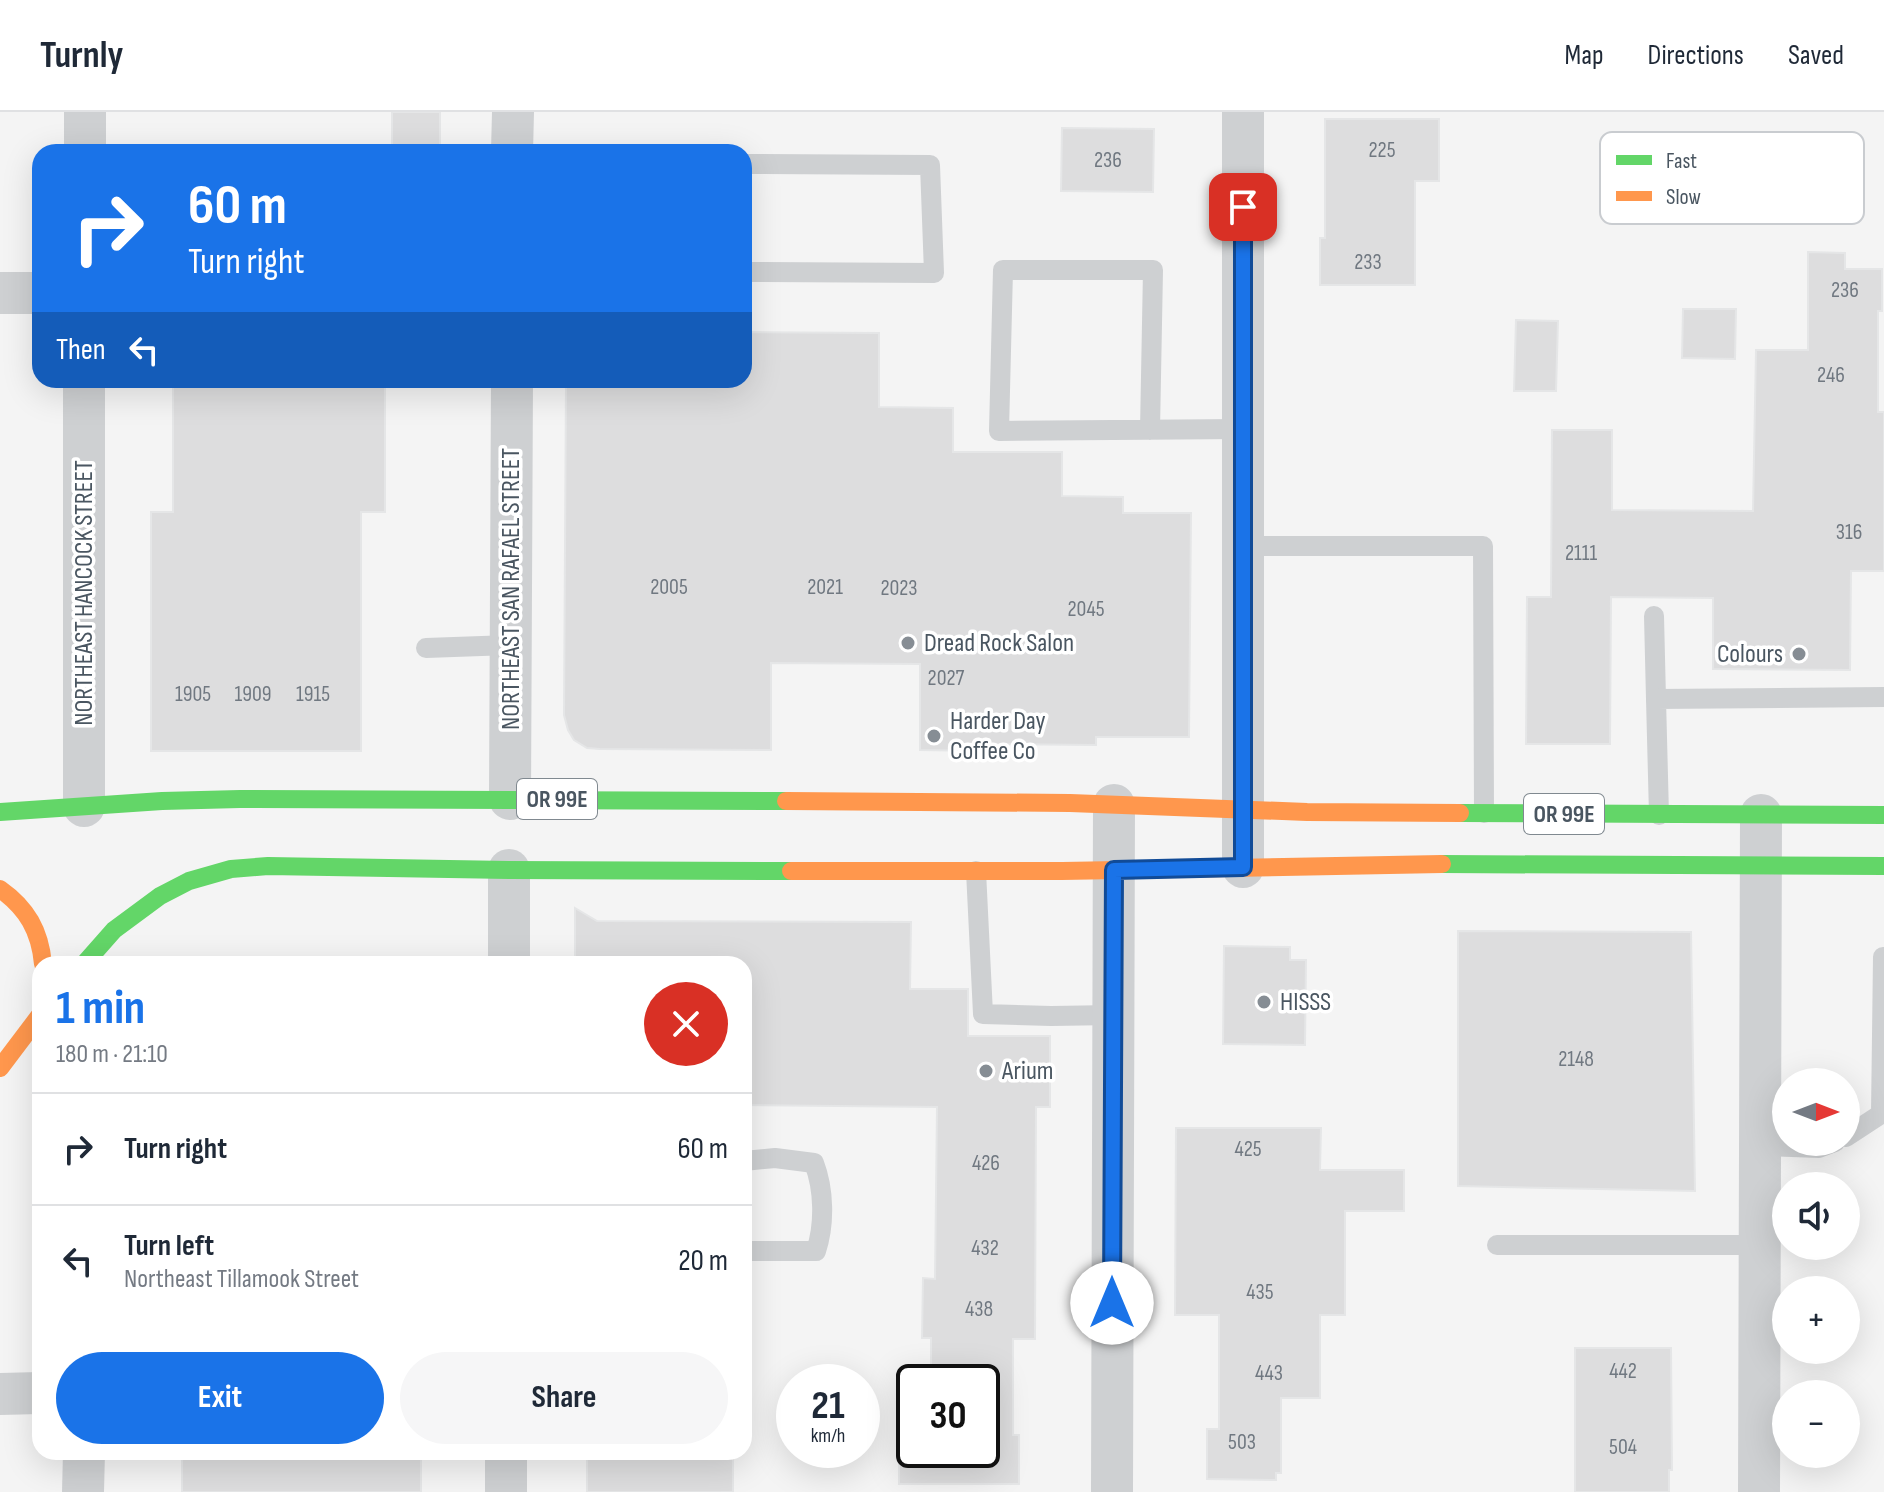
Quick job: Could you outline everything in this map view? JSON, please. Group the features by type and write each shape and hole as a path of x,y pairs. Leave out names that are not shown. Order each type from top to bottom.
{"main road":[{"name":"OR 99E","path":"0,812 240,799 510,799 1039,802 1307,812 1884,815"},
{"name":"OR 99E","path":"114,947 160,896 189,881 231,869 268,866 976,871 1384,864 1884,866"},
{"path":"0,889 22,905 33,920 42,956"},
{"path":"0,1068 32,1024"}],"street":[{"path":"85,112 85,144"},
{"path":"512,144 513,112"},
{"path":"1243,112 1243,867"},
{"path":"0,293 32,293"},
{"name":"NORTHEAST HANCOCK STREET","path":"84,388 84,806"},
{"name":"NORTHEAST SAN RAFAEL STREET","path":"510,799 512,388"},
{"path":"1112,1492 1114,805"},
{"path":"1759,1492 1761,815"},
{"path":"509,870 509,956"},
{"path":"0,1394 32,1393"},
{"path":"83,1492 84,1460"},
{"path":"506,1460 506,1492"}],"lane":[{"path":"752,164 930,165 934,273 752,272"},
{"path":"1150,430 1153,270 1003,270 999,431 1150,430 1242,429"},
{"path":"1242,546 1483,546 1484,813"},
{"path":"1654,616 1659,815"},
{"path":"426,648 510,645"},
{"path":"1656,699 1884,697"},
{"path":"976,871 983,1014 1114,1015"},
{"path":"1860,1128 1882,1115 1883,957"},
{"path":"1761,1146 1772,1146"},
{"path":"752,1160 775,1158 814,1163 820,1179 821,1236 816,1251 752,1251"},
{"path":"1497,1245 1761,1245"}],"building":[{"path":"392,112 440,112 440,144 392,144"},
{"path":"1325,119 1439,119 1439,181 1415,181 1415,285 1320,285 1320,238 1325,238"},
{"path":"1062,128 1154,129 1153,192 1061,191"},
{"path":"1808,252 1845,253 1845,269 1882,269 1882,311 1878,311 1878,412 1884,412 1884,571 1851,571 1850,670 1713,669 1713,598 1611,597 1610,744 1526,744 1527,597 1551,597 1552,430 1612,430 1612,510 1753,511 1756,350 1808,350"},
{"path":"1683,309 1736,309 1735,359 1682,358"},
{"path":"1516,320 1558,321 1556,391 1514,391"},
{"path":"752,332 879,333 879,407 953,408 953,452 1062,452 1062,496 1123,497 1123,513 1191,513 1189,737 1096,737 1096,745 982,744 982,751 920,750 920,664 771,663 771,750 587,748 574,740 564,715 566,388 752,388"},
{"path":"173,388 385,388 385,512 361,512 361,751 151,751 151,512 173,512"},
{"path":"575,908 597,921 911,922 910,989 968,989 968,1036 1050,1036 1050,1107 1036,1107 1035,1339 1013,1339 1013,1435 1019,1435 1019,1484 899,1484 899,1468 1000,1468 1000,1364 931,1364 931,1338 922,1338 923,1278 935,1279 937,1107 752,1105 752,956 575,956"},
{"path":"1458,931 1691,932 1695,1191 1458,1186"},
{"name":"HISSS","path":"1224,946 1290,947 1290,960 1306,960 1305,1045 1223,1044"},
{"path":"1176,1128 1321,1128 1320,1170 1404,1170 1404,1211 1345,1211 1345,1315 1320,1315 1320,1398 1281,1398 1281,1473 1276,1473 1276,1480 1207,1479 1207,1429 1219,1429 1219,1315 1175,1315"},
{"path":"1575,1348 1671,1348 1672,1470 1669,1470 1669,1492 1575,1492"},
{"path":"182,1460 421,1460 421,1492 182,1492"},
{"path":"587,1460 733,1460 733,1492 587,1492"}],"traffic: fast":[{"path":"0,812 240,799 786,801"},
{"path":"1460,813 1884,815"},
{"path":"1442,864 1884,866"},
{"path":"91,956 114,930 160,896 189,881 231,869 268,866 791,871"}],"traffic: slow":[{"path":"786,801 1070,803 1307,812 1460,813"},
{"path":"791,871 1062,871 1442,864"},
{"path":"0,889 25,912 39,941 42,956"},
{"path":"0,1068 32,1026"}],"place":[{"name":"Dread Rock Salon","path":"908,643"},
{"name":"Colours","path":"1799,654"},
{"name":"Harder Day Coffee Co","path":"934,736"},
{"name":"HISSS","path":"1264,1002"},
{"name":"Arium","path":"986,1071"}],"route":[{"path":"1112,1303 1114,870 1243,867 1243,207"}]}
